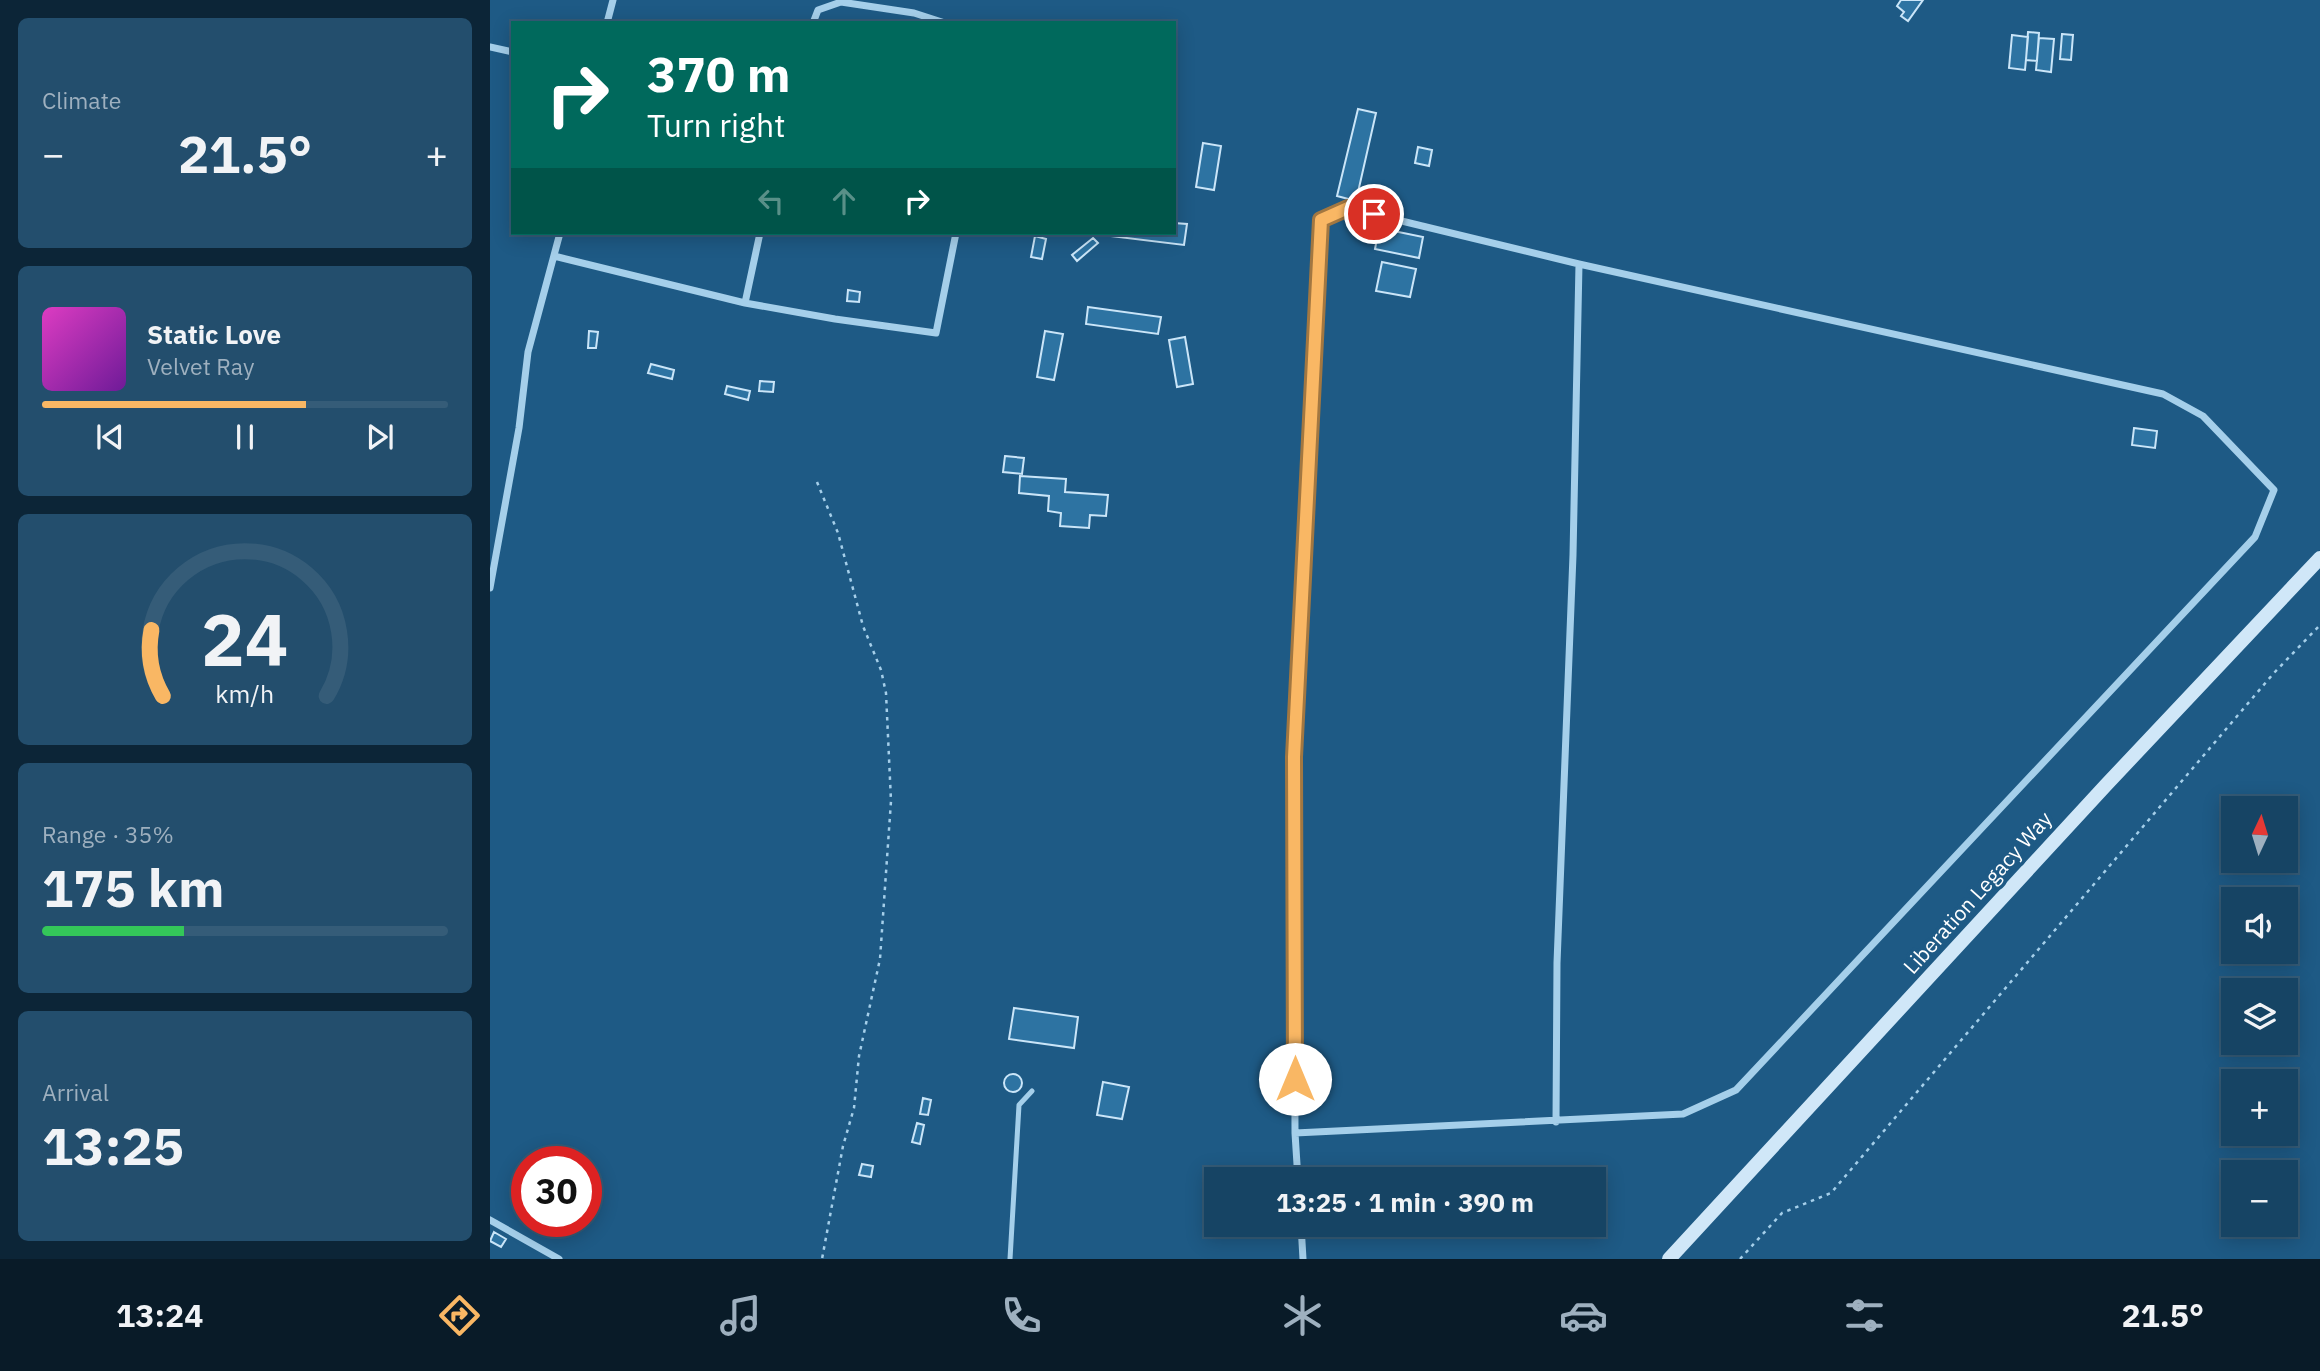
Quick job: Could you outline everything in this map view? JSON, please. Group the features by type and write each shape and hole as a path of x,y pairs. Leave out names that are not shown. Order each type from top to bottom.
{"main road":[{"name":"Liberation Legacy Way","path":"1669,1259 2105,785 2320,558"}],"street":[{"path":"608,21 613,0"},
{"path":"814,21 818,9 841,2 914,13 939,21"},
{"path":"490,47 511,52"},
{"path":"1295,1133 1683,1114 1736,1090 2255,537 2274,490 2203,416 2163,394 1579,264 1348,208 1321,220 1294,757 1295,1133 1297,1167"},
{"path":"490,588 519,428 528,352 559,235"},
{"path":"745,303 760,235"},
{"path":"554,256 745,303 936,333 956,235"},
{"path":"1556,1122 1557,963 1573,555 1579,264"},
{"path":"490,1220 559,1259"},
{"path":"1302,1237 1303,1259"}],"lane":[{"path":"1010,1259 1019,1105 1032,1091"}],"path":[{"path":"817,482 838,533 863,626 881,670 886,693 891,801 880,960 859,1055 854,1108 843,1146 822,1259"},
{"path":"1740,1259 1782,1213 1830,1193 2273,674 2320,625"}],"building":[{"path":"1901,0 1923,0 1908,21 1901,16 1904,12 1897,6"},
{"path":"2028,32 2039,33 2037,61 2026,60"},
{"path":"2062,34 2073,35 2071,60 2060,59"},
{"path":"2012,35 2028,37 2025,70 2009,68"},
{"path":"2039,38 2054,39 2051,72 2036,70"},
{"path":"1358,109 1376,113 1356,201 1337,196"},
{"path":"1203,143 1221,146 1214,190 1196,187"},
{"path":"1418,147 1432,150 1429,166 1415,163"},
{"path":"1176,223 1187,224 1184,245 1102,235 1176,235"},
{"path":"1379,228 1423,237 1419,258 1375,249"},
{"path":"1035,236 1046,239 1042,259 1031,257"},
{"path":"1093,238 1098,243 1077,261 1072,255"},
{"path":"1382,262 1416,269 1410,297 1376,291"},
{"path":"848,290 860,292 859,302 847,301"},
{"path":"1088,307 1161,317 1158,334 1086,324"},
{"path":"589,331 598,332 596,348 588,348"},
{"path":"1045,331 1063,334 1054,380 1037,377"},
{"path":"1185,337 1193,384 1177,387 1169,340"},
{"path":"651,364 674,370 672,379 648,373"},
{"path":"760,381 774,382 773,392 759,391"},
{"path":"727,386 750,391 748,400 725,394"},
{"path":"2134,428 2157,431 2155,448 2132,445"},
{"path":"1005,456 1024,458 1022,474 1003,472"},
{"path":"1020,476 1066,479 1065,492 1108,495 1106,516 1090,515 1089,528 1060,526 1061,513 1048,511 1049,496 1019,493"},
{"path":"1014,1008 1078,1017 1074,1048 1009,1039"},
{"path":"1013,1074 1019,1077 1022,1083 1019,1089 1013,1092 1007,1089 1004,1083 1007,1077"},
{"path":"1103,1082 1129,1087 1122,1119 1097,1115"},
{"path":"923,1098 931,1100 928,1115 920,1114"},
{"path":"917,1123 924,1125 920,1144 912,1142"},
{"path":"862,1164 873,1166 871,1177 859,1175"},
{"path":"494,1232 506,1239 501,1247 490,1241"}],"route":[{"path":"1295,1079 1294,757 1321,220 1348,208 1374,214"}]}
